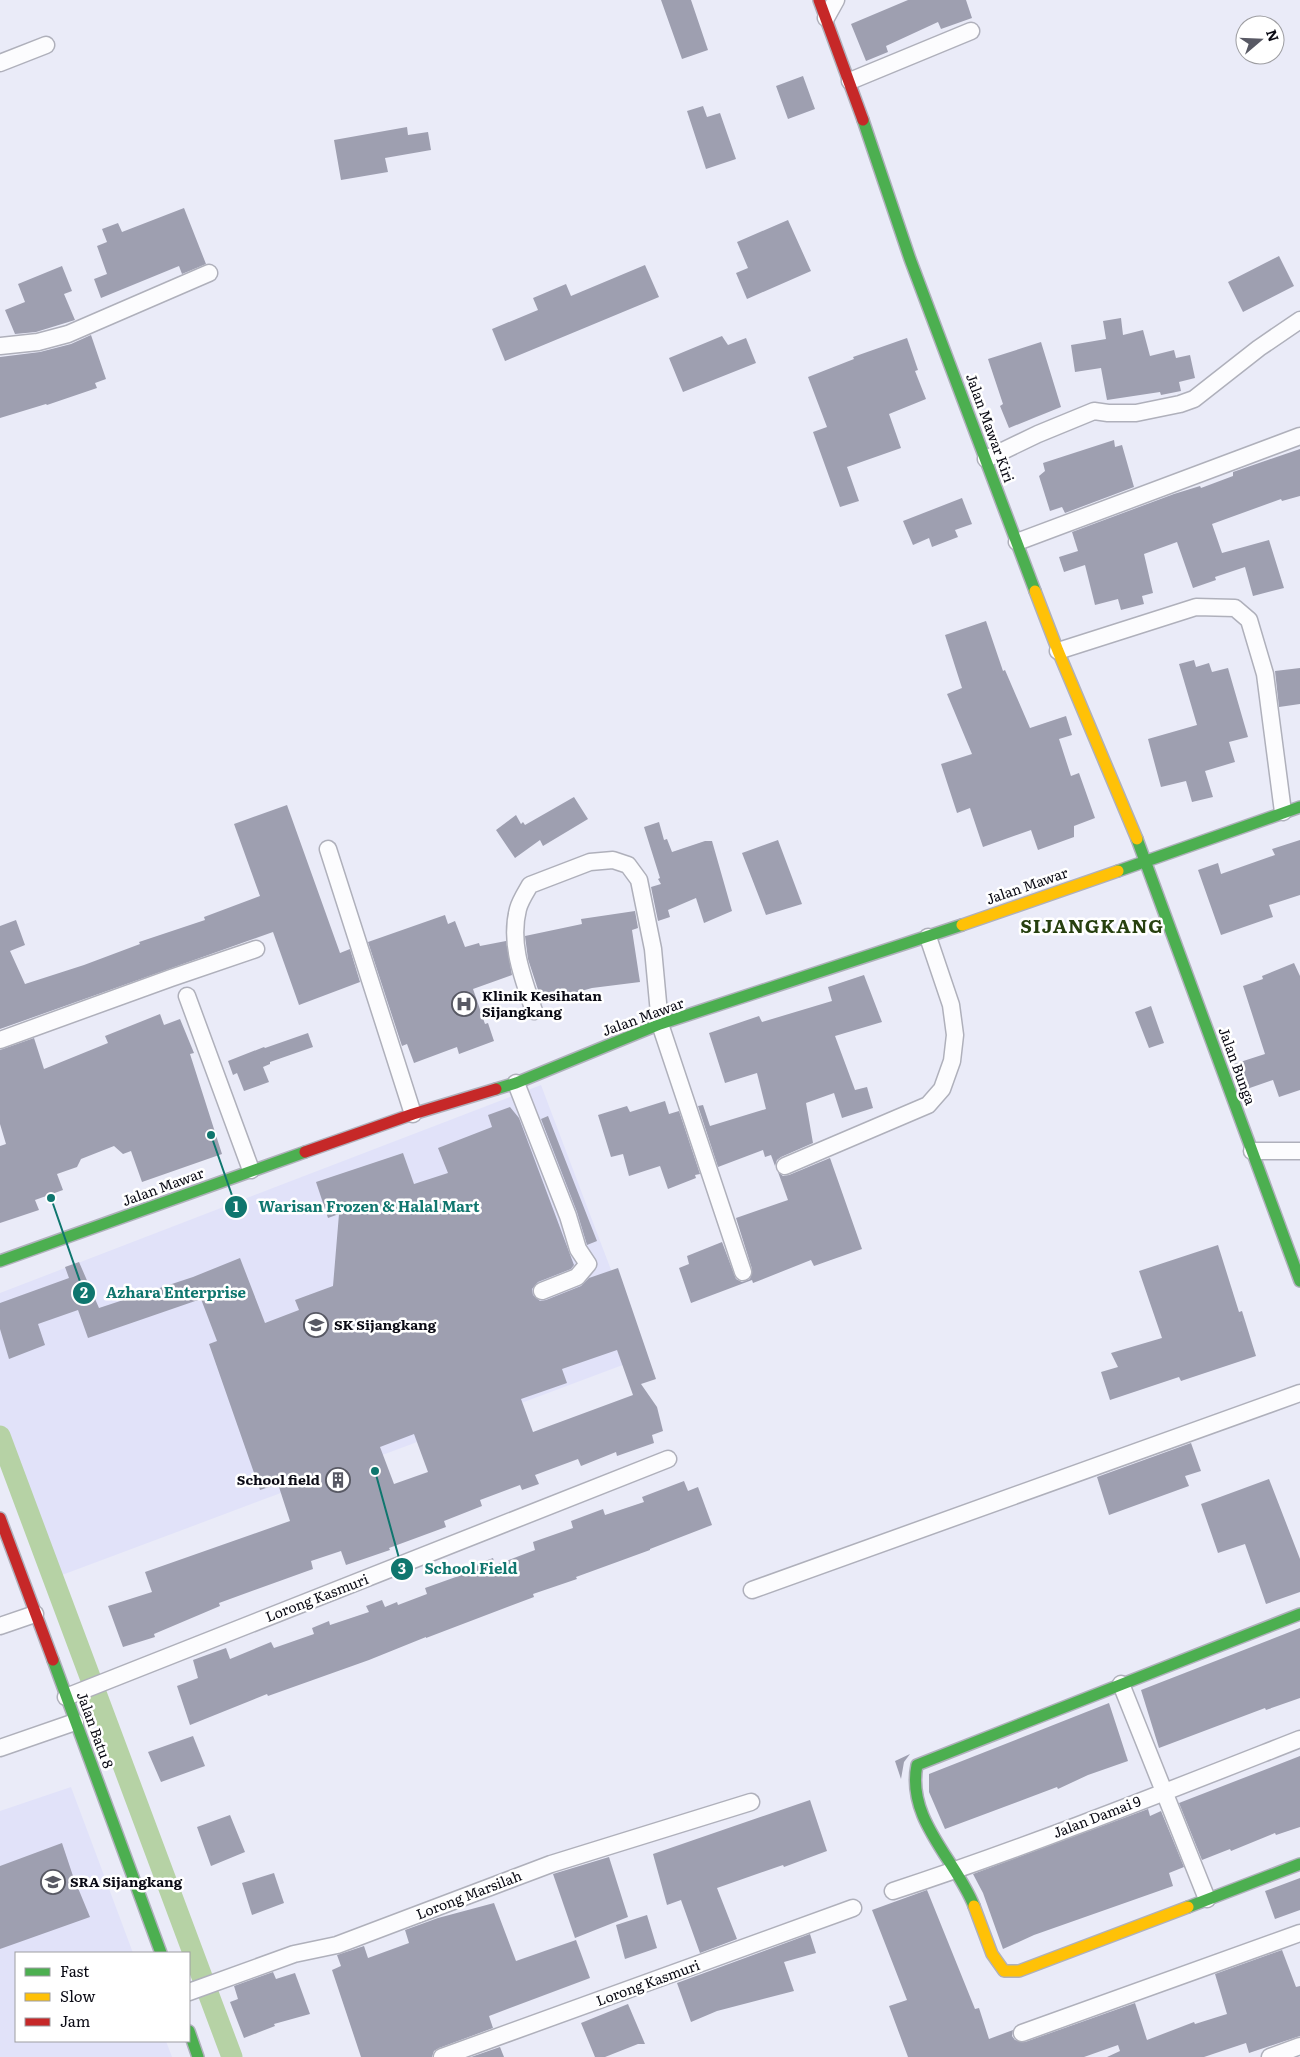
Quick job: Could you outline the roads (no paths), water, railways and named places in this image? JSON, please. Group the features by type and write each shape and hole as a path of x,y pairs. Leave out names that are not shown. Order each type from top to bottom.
{"street":[{"name":"Jalan Mawar Kiri","path":"819,0 850,81 910,259 1058,651 1146,862"},
{"path":"826,18 836,0"},
{"path":"850,81 971,31"},
{"path":"0,63 46,45"},
{"path":"0,346 38,342 68,334 210,273"},
{"path":"986,459 1038,434 1094,411 1108,413 1136,412 1180,404 1194,399 1259,348 1300,320"},
{"path":"1017,542 1300,436"},
{"path":"1058,651 1196,607 1235,608 1249,620 1265,674 1283,812"},
{"name":"Jalan Mawar","path":"0,1261 251,1170 413,1114 516,1083 660,1024 928,937 1300,807"},
{"path":"328,849 413,1114"},
{"path":"534,1011 520,969 514,933 518,907 530,885 590,862 613,860 628,865 639,880 653,949 660,1024 743,1272"},
{"name":"Jalan Bunga","path":"1146,862 1300,1281"},
{"path":"785,1166 928,1105 942,1089 952,1061 955,1034 951,1005 928,937"},
{"path":"0,1040 256,949"},
{"path":"187,996 251,1170"},
{"path":"516,1083 568,1216 578,1249 588,1264 578,1277 542,1291"},
{"path":"1252,1151 1300,1151"},
{"path":"752,1590 1300,1392"},
{"name":"Lorong Kasmuri","path":"72,1694 668,1459"},
{"name":"Jalan Batu 8","path":"0,1518 35,1614 72,1694 75,1722 161,1952"},
{"path":"0,1626 35,1614"},
{"path":"1300,1614 917,1765 914,1772 918,1800 938,1845 967,1889 994,1958 1004,1971 1019,1971 1300,1864"},
{"path":"1121,1684 1207,1899"},
{"path":"0,1748 75,1722"},
{"name":"Jalan Damai 9","path":"893,1891 954,1871 1300,1739"},
{"name":"Lorong Marsilah","path":"193,1990 294,1954 337,1945 551,1864 751,1802"},
{"name":"Lorong Kasmuri","path":"442,2057 853,1908"},
{"path":"1022,2033 1300,1933"},
{"path":"190,2034 198,2057"},
{"path":"1270,2057 1300,2046"}],"waterway":[{"path":"0,1436 232,2057"}],"place":[{"name":"Klinik Kesihatan Sijangkang","path":"464,1004"},
{"name":"Warisan Frozen & Halal Mart","path":"211,1135"},
{"name":"Azhara Enterprise","path":"51,1198"},
{"name":"SK Sijangkang","path":"316,1325"},
{"name":"School Field","path":"375,1471"},
{"name":"School field","path":"338,1480"},
{"name":"SRA Sijangkang","path":"53,1882"}],"district":[{"name":"SIJANGKANG","path":"1092,926"}]}
